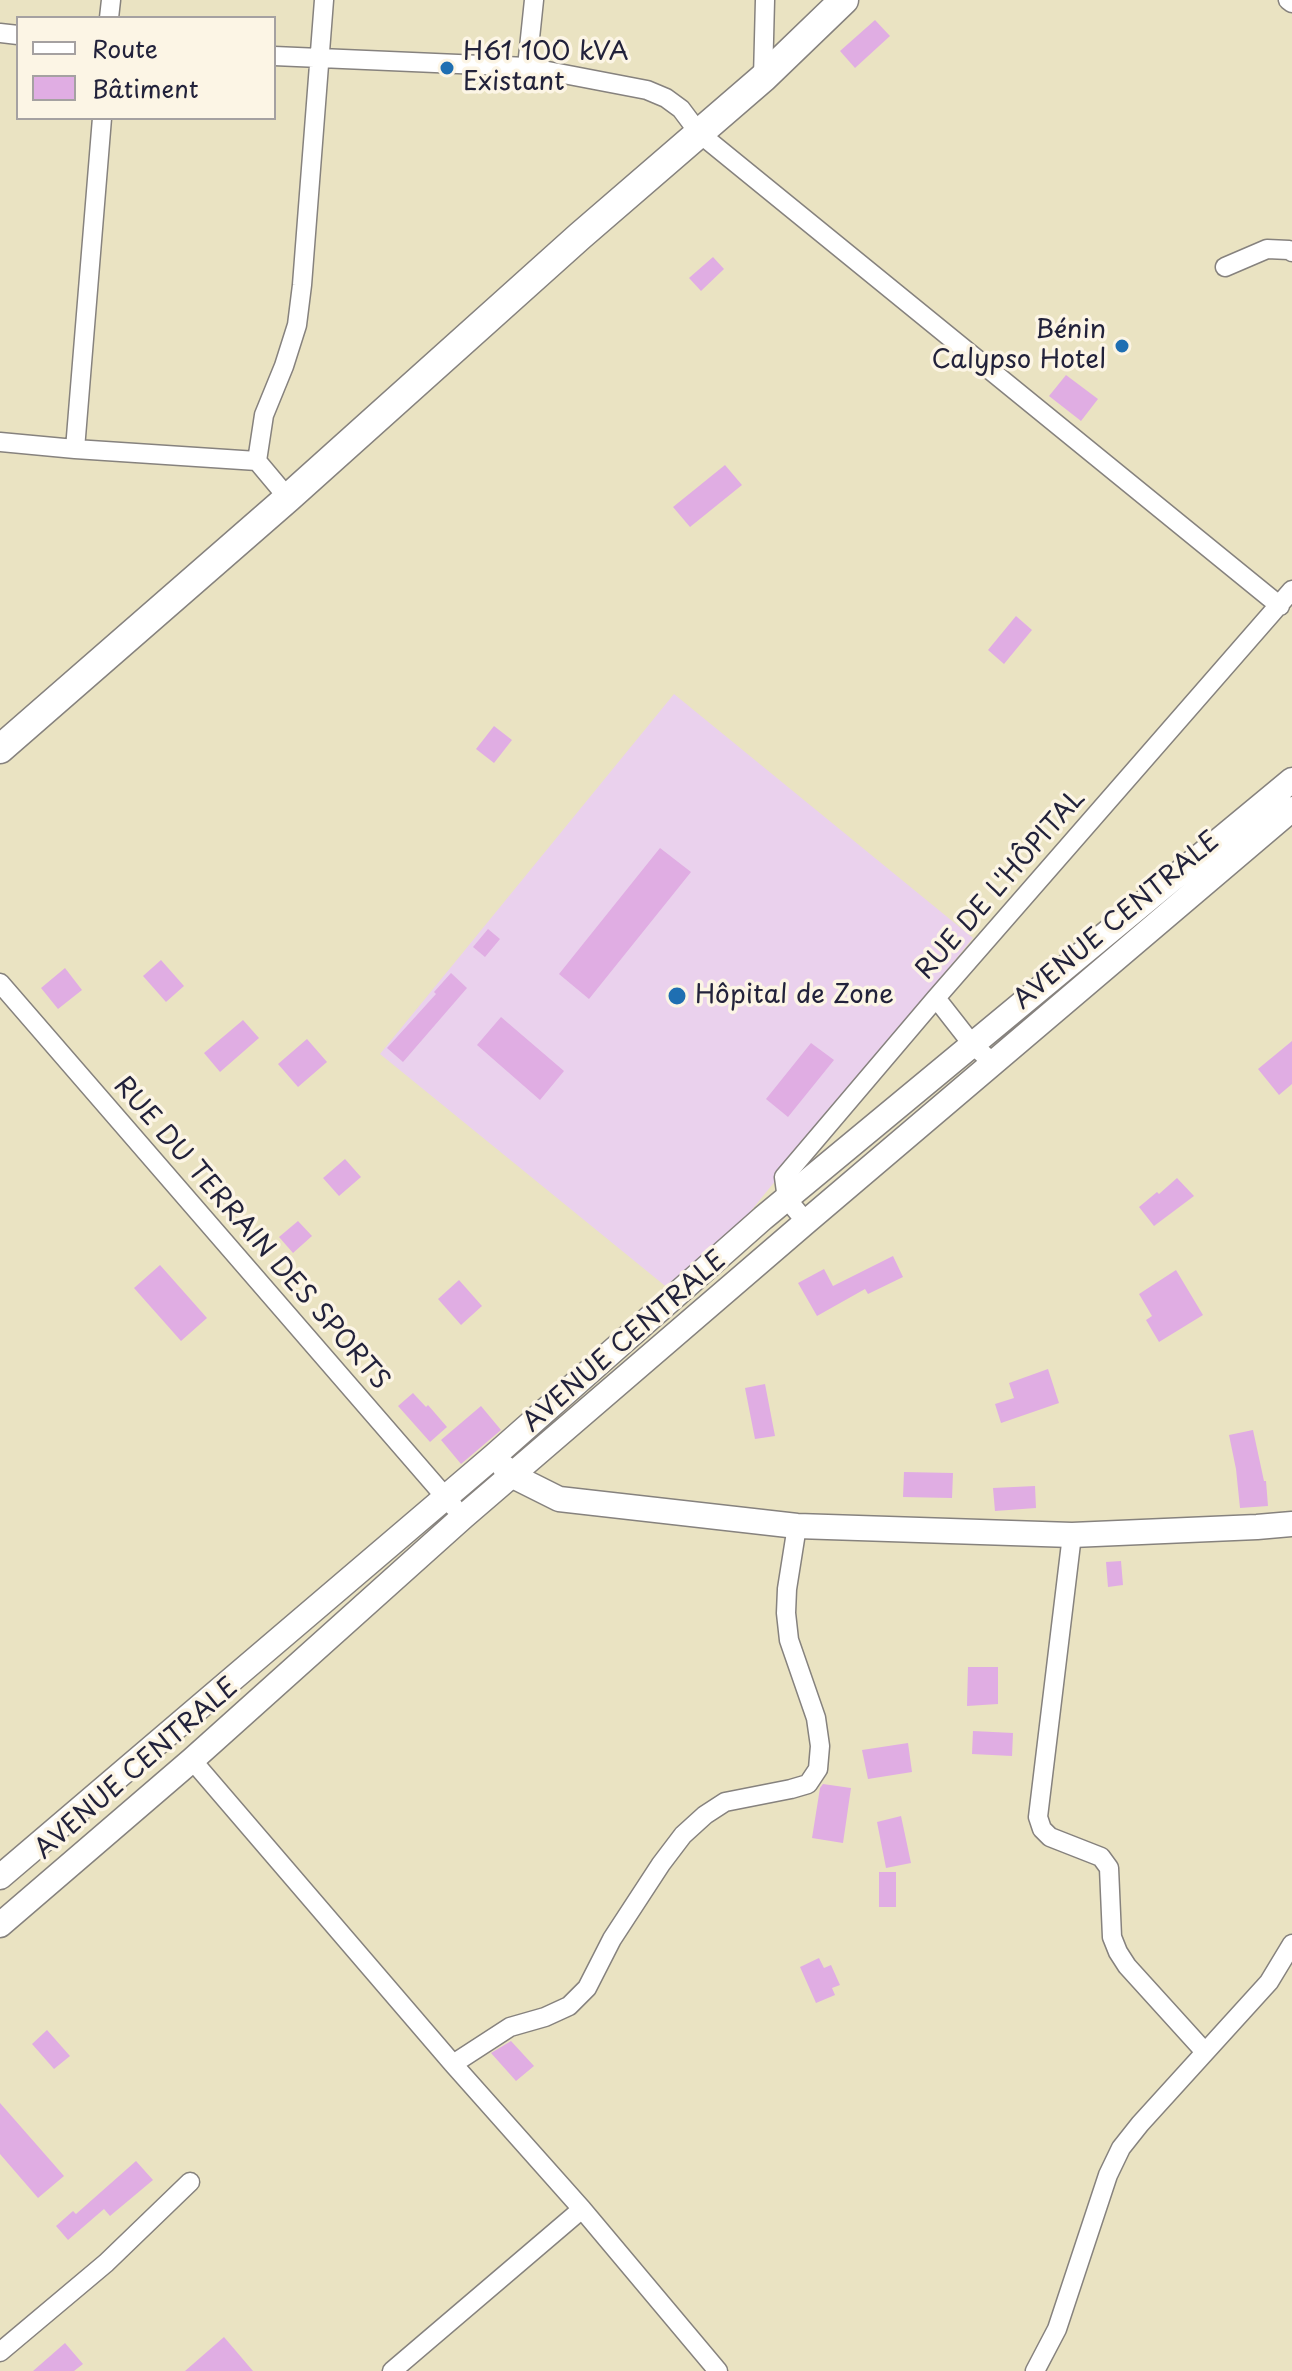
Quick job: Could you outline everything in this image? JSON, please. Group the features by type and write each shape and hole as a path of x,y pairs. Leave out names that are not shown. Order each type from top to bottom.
{"main road":[{"path":"0,749 763,78 844,0"}],"street":[{"path":"257,461 264,415 297,325 324,0"},
{"path":"527,67 534,0"},
{"path":"763,78 765,0"},
{"path":"276,56 527,67 647,90 666,98 681,109 699,133 1280,606"},
{"path":"75,449 102,120"},
{"path":"1225,267 1267,249 1292,252"},
{"path":"0,442 257,461 288,498"},
{"name":"RUE DE L'HÔPITAL","path":"787,1199 784,1177 1292,590"},
{"name":"AVENUE CENTRALE","path":"0,1877 494,1456 763,1218 1292,780"},
{"name":"AVENUE CENTRALE","path":"0,1925 192,1760 463,1517 1292,809"},
{"name":"RUE DU TERRAIN DES SPORTS","path":"0,983 463,1517"},
{"path":"936,998 972,1044 993,1063"},
{"path":"787,1199 806,1222"},
{"path":"494,1456 513,1476 559,1499 797,1526 1072,1535 1292,1524"},
{"path":"453,2064 510,2027 569,2006 587,1988 612,1939 661,1864 683,1835 705,1815 725,1802 808,1784 818,1769 820,1746 816,1718 789,1640 786,1613 797,1526"},
{"path":"1072,1535 1038,1817 1042,1829 1050,1837 1101,1857 1109,1868 1112,1937 1118,1952 1205,2052"},
{"path":"192,1760 582,2209 718,2371"},
{"path":"1035,2371 1057,2329 1108,2175 1121,2148 1269,1982 1292,1944"},
{"path":"0,2352 106,2263 190,2182"},
{"path":"392,2371 582,2209"}],"shaded area":[{"name":"Hôpital de Zone","path":"674,694 973,938 680,1298 380,1054"}],"building":[{"path":"875,20 890,36 855,68 840,51"},
{"path":"713,257 724,269 701,291 689,278"},
{"path":"1066,375 1098,399 1081,421 1049,396"},
{"path":"725,465 742,485 690,527 673,507"},
{"path":"1016,616 1032,630 1004,664 988,650"},
{"path":"494,726 512,740 494,763 476,749"},
{"path":"660,848 691,872 589,999 559,974"},
{"path":"488,929 500,939 485,957 473,947"},
{"path":"161,960 184,986 166,1002 143,976"},
{"path":"65,968 82,990 58,1009 41,988"},
{"path":"451,973 467,988 403,1062 387,1048"},
{"path":"501,1017 564,1071 540,1100 477,1045"},
{"path":"243,1020 259,1038 220,1072 204,1053"},
{"path":"307,1039 327,1062 298,1087 278,1064"},
{"path":"1292,1041 1292,1084 1279,1095 1258,1069"},
{"path":"811,1043 834,1060 788,1117 766,1099"},
{"path":"345,1159 361,1177 339,1196 323,1178"},
{"path":"1177,1178 1194,1196 1154,1226 1139,1207"},
{"path":"298,1221 312,1236 293,1253 279,1237"},
{"path":"893,1256 903,1277 868,1294 865,1289 817,1316 798,1283 824,1269 833,1286"},
{"path":"160,1265 207,1318 181,1341 134,1288"},
{"path":"1176,1270 1203,1315 1159,1342 1146,1320 1152,1316 1139,1294"},
{"path":"459,1280 482,1306 461,1325 438,1299"},
{"path":"1048,1369 1059,1403 1001,1423 995,1404 1014,1398 1009,1383"},
{"path":"765,1384 775,1436 755,1439 745,1388"},
{"path":"413,1393 447,1427 430,1442 398,1406"},
{"path":"481,1406 501,1430 461,1464 441,1440"},
{"path":"1253,1430 1266,1481 1268,1506 1240,1508 1229,1435"},
{"path":"904,1472 953,1473 952,1498 903,1497"},
{"path":"1035,1486 1036,1508 995,1511 993,1488"},
{"path":"1121,1561 1123,1585 1108,1587 1106,1562"},
{"path":"968,1667 998,1667 998,1704 967,1706"},
{"path":"973,1731 1013,1733 1012,1756 972,1754"},
{"path":"908,1743 912,1772 868,1779 862,1750"},
{"path":"823,1784 851,1788 843,1843 812,1838"},
{"path":"901,1816 911,1863 886,1868 877,1822"},
{"path":"879,1872 896,1872 896,1907 879,1907"},
{"path":"819,1958 824,1968 831,1965 840,1985 832,1988 835,1995 816,2003 800,1967"},
{"path":"47,2030 70,2056 54,2069 32,2044"},
{"path":"511,2041 534,2066 516,2081 491,2053"},
{"path":"0,2103 64,2176 38,2198 0,2154"},
{"path":"136,2161 153,2180 110,2216 104,2209 68,2240 56,2226 73,2211 76,2214"},
{"path":"224,2337 253,2371 185,2371"},
{"path":"65,2343 83,2364 74,2371 33,2371"}],"place":[{"name":"H61 100 kVA Existant","path":"447,68"},
{"name":"Bénin Calypso Hotel","path":"1122,346"},
{"name":"Hôpital de Zone","path":"677,996"}]}
